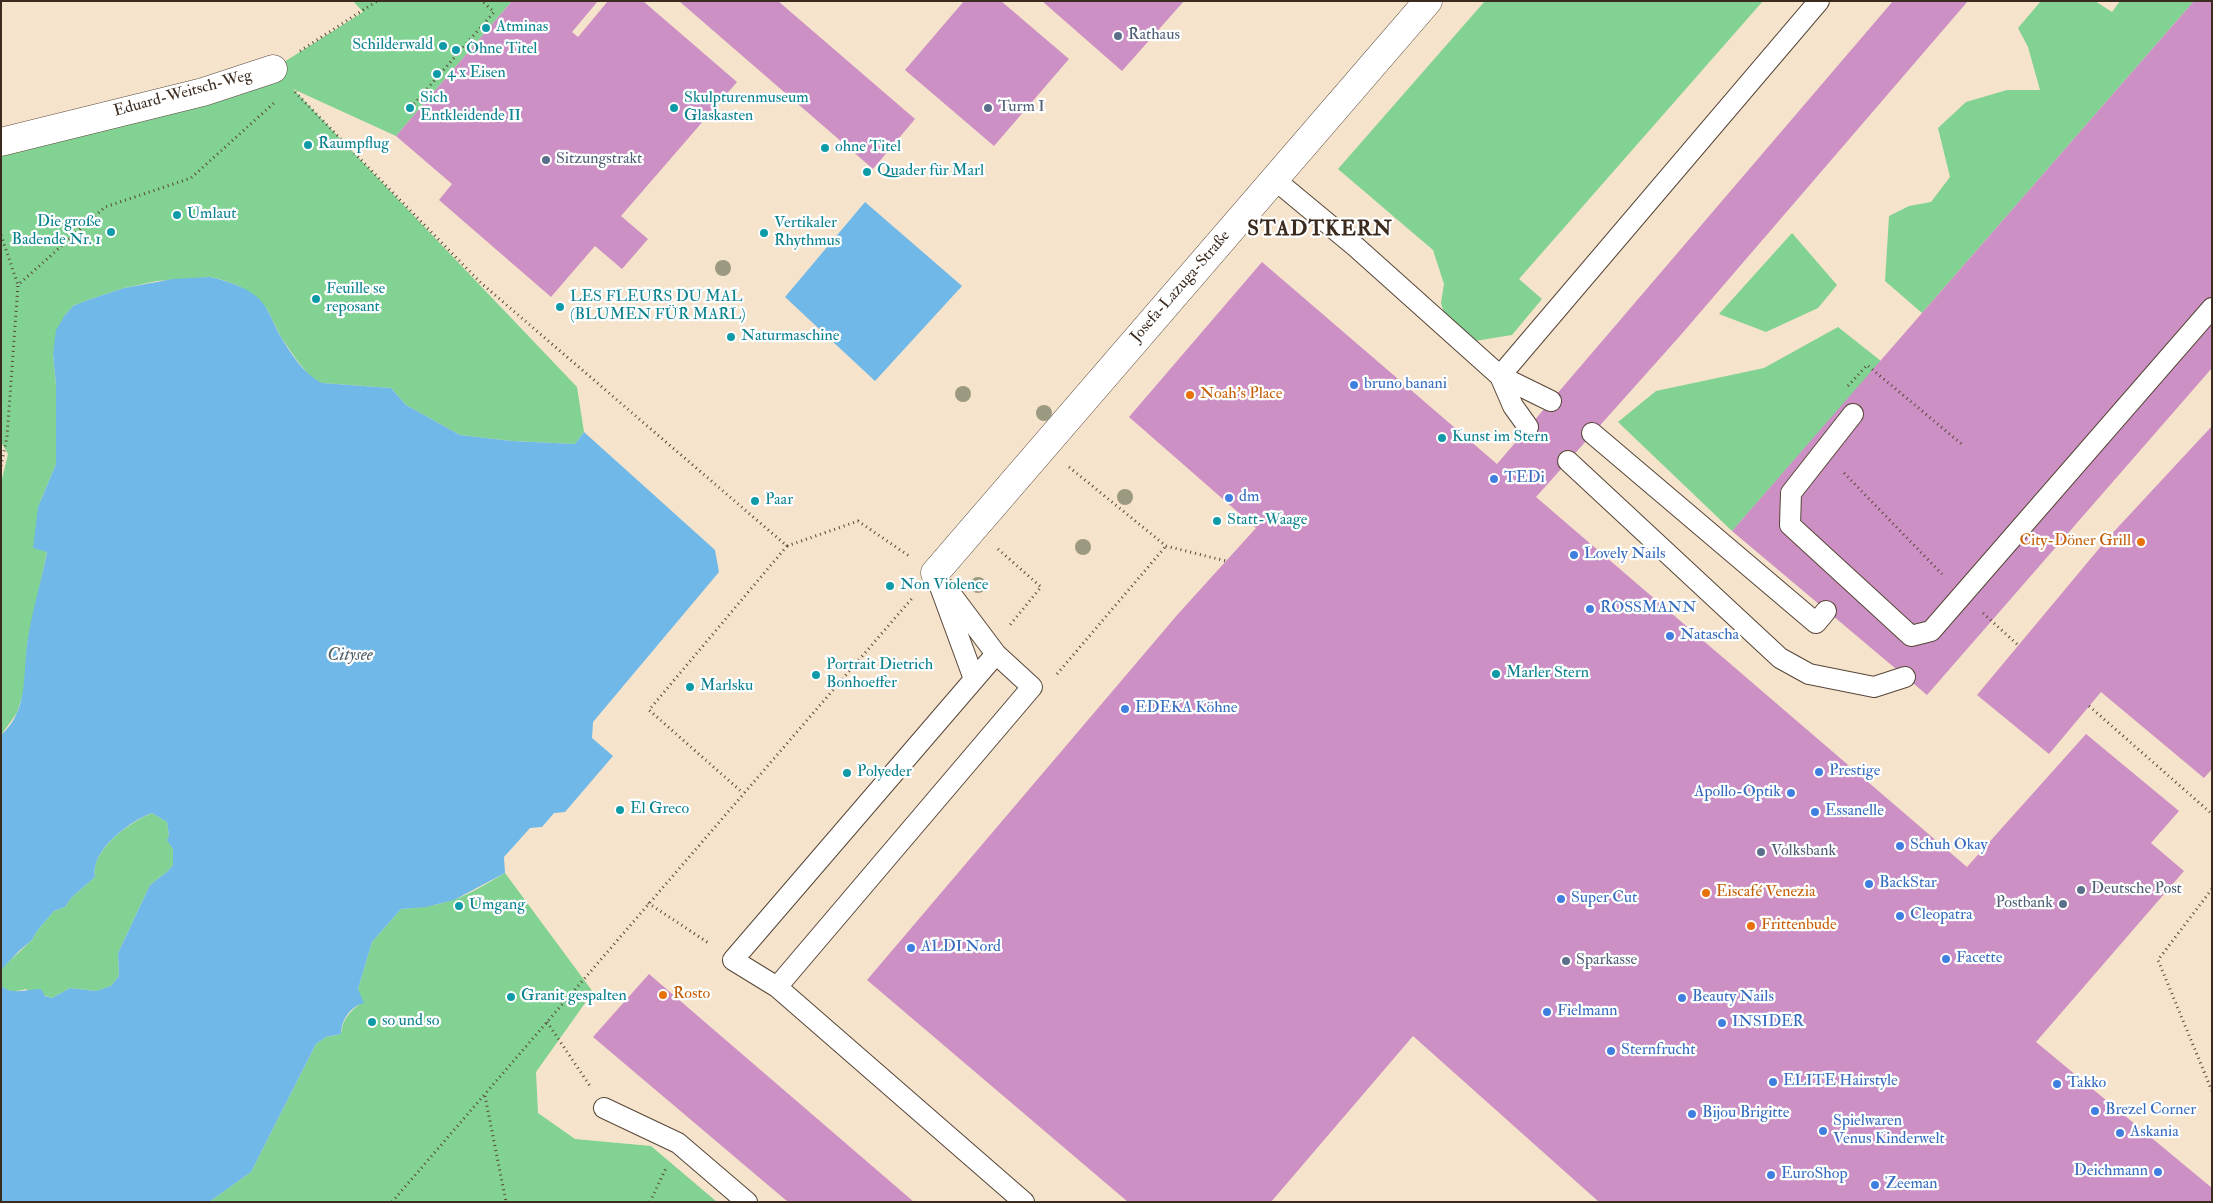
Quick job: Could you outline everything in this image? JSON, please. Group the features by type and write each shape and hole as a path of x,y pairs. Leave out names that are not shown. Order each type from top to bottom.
{"street":[{"name":"Josefa-Lazuga-Straße","path":"935,573 1428,1"},
{"name":"Eduard-Weitsch-Weg","path":"1,142 203,92 273,69"}],"lane":[{"path":"1500,376 1819,1"},
{"path":"1274,179 1356,247 1500,376 1551,401"},
{"path":"1853,414 1791,493 1790,525 1911,636 1930,632 2212,308"},
{"path":"1500,376 1513,406 1528,427"},
{"path":"1592,434 1821,617"},
{"path":"1568,461 1780,658 1809,674 1874,687 1905,677"},
{"path":"777,987 1032,688 996,654 935,573"},
{"path":"935,573 974,679"},
{"path":"996,654 733,960 777,987 1024,1202"},
{"path":"604,1108 678,1143 747,1202"}],"path":[{"name":"Eduard-Weitsch-Weg","path":"273,69 377,1"},
{"path":"414,104 494,12 482,1"},
{"path":"291,88 481,283 787,546"},
{"path":"18,285 105,207 191,178 277,101"},
{"path":"1,235 18,285 7,437 1,466"},
{"path":"1867,365 1964,446"},
{"path":"1044,446 1166,546 1226,561"},
{"path":"1823,452 1962,594 2018,645"},
{"path":"392,1202 648,903 743,794 935,573 858,521 787,546 649,710 743,794"},
{"path":"974,528 1041,587 1007,628 996,654"},
{"path":"1032,688 1060,673 1166,546"},
{"path":"2089,706 2212,814"},
{"path":"2212,888 2158,960 2212,1091"},
{"path":"648,903 733,960"},
{"path":"547,1022 604,1108"},
{"path":"485,1095 506,1202"},
{"path":"650,1202 678,1143"}],"green space":[{"path":"353,1 512,1 396,136 293,89 577,387 584,432 575,444 512,441 460,435 406,405 391,388 322,383 312,379 281,337 267,309 239,286 211,277 157,281 124,288 73,306 65,315 53,354 56,386 56,464 38,507 47,552 27,645 25,687 17,713 1,735 1,483 8,454 1,442 1,142 273,69 363,12"},
{"path":"1485,1 1763,1 1519,279 1542,299 1512,335 1475,341 1448,327 1441,303 1444,284 1433,250 1338,169"},
{"path":"2041,1 2095,1 2112,12 2120,1 2194,1 1922,313 1885,281 1889,216 1909,206 1931,202 1950,177 1938,128 1966,102 2007,90 2040,90 2028,47 2018,28"},
{"path":"1792,233 1837,285 1818,308 1766,332 1719,314"},
{"path":"1838,327 1881,361 1732,531 1618,422 1656,391 1764,368"},
{"path":"152,813 167,822 168,840 173,849 173,865 150,885 118,953 119,976 111,986 96,991 70,988 52,998 25,989 12,991 3,988 1,985 2,968 32,940 54,911 65,907 71,898 95,877 95,867 105,847 123,830"},
{"path":"505,873 593,992 536,1072 538,1113 575,1139 651,1146 717,1202 209,1202 251,1172 316,1044 326,1037 341,1034 347,1016 360,1004 358,989 372,942 401,909 417,908 456,899"}],"water":[{"path":"865,202 962,286 875,381 785,297"},
{"name":"Citysee","path":"210,277 235,284 257,297 268,311 294,357 310,375 322,383 391,388 406,405 460,435 512,441 575,444 584,432 715,550 719,572 593,722 592,738 613,756 565,812 554,813 542,827 530,828 504,857 505,873 454,900 426,907 401,909 372,942 358,989 364,1003 355,1007 348,1014 341,1029 341,1034 326,1037 316,1044 251,1172 209,1202 1,1202 1,985 14,991 41,989 45,996 52,998 70,988 96,991 111,986 119,976 118,953 150,885 173,865 173,849 167,840 169,836 167,822 152,813 133,823 113,838 105,847 95,867 95,877 71,898 65,907 54,911 32,940 1,970 1,735 10,726 20,705 29,633 47,552 33,548 38,507 56,464 56,385 53,354 56,330 73,306 88,300 124,288 173,279"}],"building":[{"name":"Sitzungstrakt","path":"512,1 598,1 572,32 578,37 608,1 643,1 737,82 621,216 648,239 622,269 595,246 551,297 439,200 452,184 396,136"},
{"path":"679,1 778,1 915,119 873,169"},
{"name":"Turm I","path":"964,1 1001,1 1069,59 994,146 905,70"},
{"name":"Rathaus","path":"1042,1 1184,1 1122,71"},
{"name":"Marler Stern","path":"1893,1 1968,1 1679,337 1536,497 1967,867 2086,734 2179,811 2151,843 2184,871 2036,1042 2212,1188 2212,1202 1599,1202 1413,1036 1271,1202 1128,1202 867,980 1178,614 1256,528 1129,417 1262,262 1497,464"},
{"path":"2194,1 2212,1 2212,368 1927,695 1732,531"},
{"path":"2212,426 2212,769 2204,778 2101,692 2049,754 1977,695 2107,539"},
{"path":"649,974 914,1202 788,1202 593,1037"}],"place":[{"name":"Atminas","path":"486,28"},
{"name":"Rathaus","path":"1118,36"},
{"name":"Schilderwald","path":"443,46"},
{"name":"Ohne Titel","path":"456,50"},
{"name":"4 x Eisen","path":"437,74"},
{"name":"Sich Entkleidende II","path":"410,108"},
{"name":"Skulpturenmuseum Glaskasten","path":"674,108"},
{"name":"Turm I","path":"988,108"},
{"name":"Raumpflug","path":"308,145"},
{"name":"ohne Titel","path":"825,148"},
{"name":"Sitzungstrakt","path":"546,160"},
{"name":"Quader für Marl","path":"867,172"},
{"name":"Umlaut","path":"177,215"},
{"name":"Die große Badende Nr. 1","path":"111,232"},
{"name":"Vertikaler Rhythmus","path":"764,233"},
{"name":"Feuille se reposant","path":"316,299"},
{"name":"LES FLEURS DU MAL (BLUMEN FÜR MARL)","path":"560,307"},
{"name":"Naturmaschine","path":"731,337"},
{"name":"bruno banani","path":"1354,385"},
{"name":"Noah's Place","path":"1190,395"},
{"name":"Kunst im Stern","path":"1442,438"},
{"name":"TEDi","path":"1494,479"},
{"name":"dm","path":"1229,498"},
{"name":"Paar","path":"755,501"},
{"name":"Statt-Waage","path":"1217,521"},
{"name":"City-Döner Grill","path":"2141,542"},
{"name":"Lovely Nails","path":"1574,555"},
{"name":"Non Violence","path":"890,586"},
{"name":"ROSSMANN","path":"1590,609"},
{"name":"Natascha","path":"1670,636"},
{"name":"Marler Stern","path":"1496,674"},
{"name":"Portrait Dietrich Bonhoeffer","path":"816,675"},
{"name":"Marlsku","path":"690,687"},
{"name":"EDEKA Köhne","path":"1125,709"},
{"name":"Prestige","path":"1819,772"},
{"name":"Polyeder","path":"847,773"},
{"name":"Apollo-Optik","path":"1791,793"},
{"name":"El Greco","path":"620,810"},
{"name":"Essanelle","path":"1815,812"},
{"name":"Schuh Okay","path":"1900,846"},
{"name":"Volksbank","path":"1761,852"},
{"name":"BackStar","path":"1869,884"},
{"name":"Deutsche Post","path":"2081,890"},
{"name":"Eiscafé Venezia","path":"1706,893"},
{"name":"Super Cut","path":"1561,899"},
{"name":"Postbank","path":"2063,904"},
{"name":"Umgang","path":"459,906"},
{"name":"Cleopatra","path":"1900,916"},
{"name":"Frittenbude","path":"1751,926"},
{"name":"ALDI Nord","path":"911,948"},
{"name":"Facette","path":"1946,959"},
{"name":"Sparkasse","path":"1566,961"},
{"name":"Rosto","path":"663,995"},
{"name":"Granit gespalten","path":"511,997"},
{"name":"Beauty Nails","path":"1682,998"},
{"name":"Fielmann","path":"1547,1012"},
{"name":"so und so","path":"372,1022"},
{"name":"INSIDER","path":"1722,1023"},
{"name":"Sternfrucht","path":"1611,1051"},
{"name":"ELITE Hairstyle","path":"1773,1082"},
{"name":"Takko","path":"2057,1084"},
{"name":"Brezel Corner","path":"2095,1111"},
{"name":"Bijou Brigitte","path":"1692,1114"},
{"name":"Spielwaren Venus Kinderwelt","path":"1823,1131"},
{"name":"Askania","path":"2120,1133"},
{"name":"Deichmann","path":"2158,1172"},
{"name":"EuroShop","path":"1771,1175"},
{"name":"Zeeman","path":"1875,1185"}],"district":[{"name":"STADTKERN","path":"1320,230"}]}
